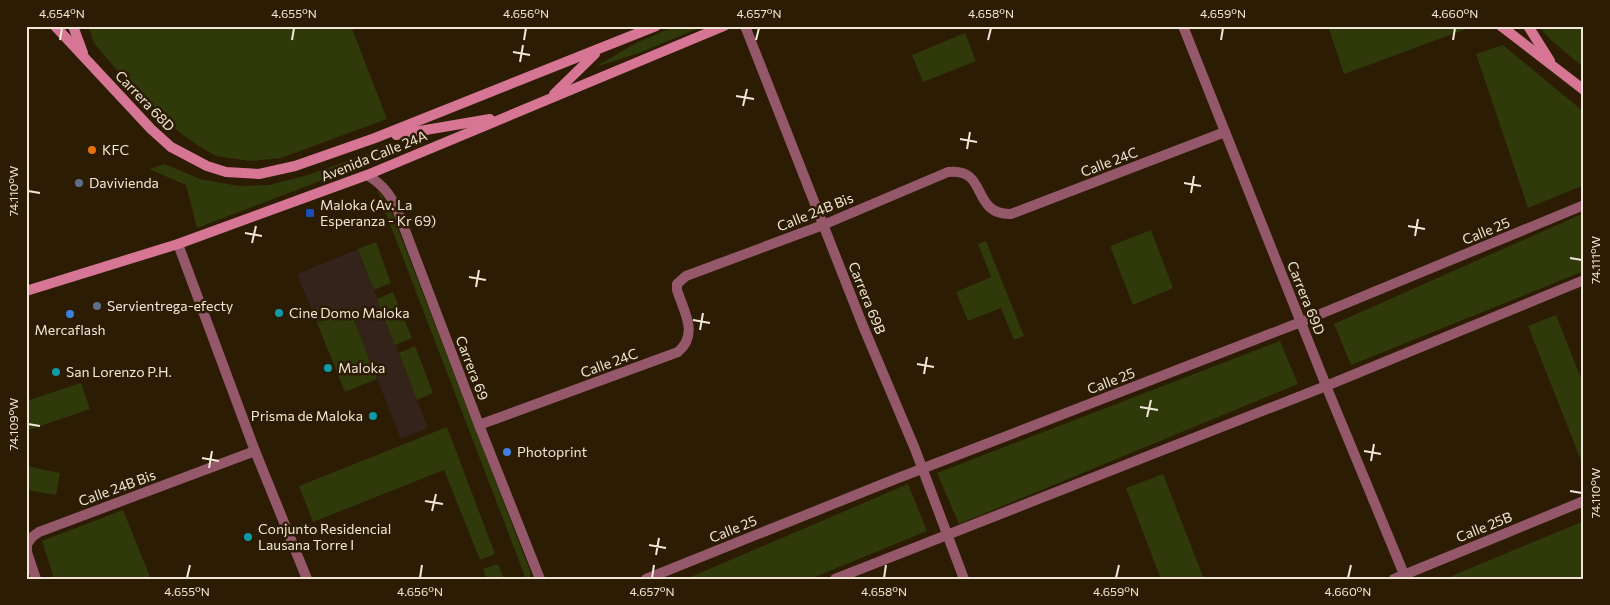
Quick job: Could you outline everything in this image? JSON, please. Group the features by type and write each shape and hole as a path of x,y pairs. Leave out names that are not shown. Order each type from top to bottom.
{"main road":[{"name":"Carrera 68D","path":"55,26 151,129 171,147 207,166 226,172 259,174 295,166 375,138"},
{"path":"72,26 85,59"},
{"name":"Avenida Calle 24A","path":"375,138 656,26"},
{"name":"Avenida Calle 24A","path":"26,291 178,244 367,175 724,26"},
{"path":"1502,26 1584,90"},
{"path":"1528,26 1555,68"},
{"path":"549,98 600,49"},
{"path":"375,138 508,116"}],"street":[{"name":"Carrera 69B","path":"745,26 862,326 922,468 964,579"},
{"name":"Carrera 69D","path":"1183,26 1401,577"},
{"name":"Calle 24C","path":"964,172 975,182 985,204 994,212 1010,214 1225,132"},
{"name":"Calle 24B Bis","path":"678,284 686,276 823,225 948,172 964,172"},
{"name":"Carrera 69","path":"367,175 392,197 540,579"},
{"name":"Calle 25","path":"646,579 922,468 1301,322 1584,205"},
{"path":"178,244 255,452 307,579"},
{"path":"835,579 1326,386 1584,280"},
{"name":"Calle 24C","path":"479,425 678,352 687,343 690,329 678,290 678,284"},
{"name":"Calle 24B Bis","path":"36,579 26,544 32,536 255,452"},
{"name":"Calle 25B","path":"1401,577 1584,501"}],"shaded area":[{"path":"358,249 428,428 401,439 350,310 317,323 297,274"}],"green space":[{"path":"88,26 351,26 387,119 281,158 251,161 216,156 179,132 116,69 94,43"},
{"path":"676,26 704,26 639,53 595,67 636,43"},
{"path":"1328,26 1467,26 1469,28 1344,74"},
{"path":"1538,26 1584,26 1584,68 1551,40"},
{"path":"965,33 976,61 923,82 912,55"},
{"path":"1503,45 1584,112 1584,185 1528,208 1476,54"},
{"path":"398,143 354,168 197,228 186,185 149,169 165,164 200,179 239,186 269,185 308,175"},
{"path":"377,190 388,203 529,568 531,579 526,579"},
{"path":"1584,213 1584,271 1351,365 1334,324"},
{"path":"1151,230 1173,288 1133,305 1110,246"},
{"path":"986,241 1024,336 1014,340 1001,308 968,321 956,292 991,277 978,244"},
{"path":"376,242 391,283 374,290 358,249"},
{"path":"393,292 412,338 395,345 377,299"},
{"path":"350,310 377,379 345,392 317,323"},
{"path":"1556,315 1584,386 1584,468 1528,326"},
{"path":"1280,341 1298,384 959,524 937,473"},
{"path":"415,346 433,393 417,400 399,353"},
{"path":"81,383 90,409 26,431 26,401"},
{"path":"447,427 495,554 480,560 444,470 313,522 299,486"},
{"path":"26,466 60,473 56,495 26,490"},
{"path":"1163,474 1204,579 1161,579 1126,488"},
{"path":"908,484 927,531 810,579 686,579"},
{"path":"123,510 151,579 54,579 42,541"},
{"path":"1584,521 1584,579 1444,579"},
{"path":"498,564 504,579 487,579 483,569"}],"place":[{"name":"KFC","path":"92,150"},
{"name":"Davivienda","path":"79,183"},
{"name":"Maloka (Av. La Esperanza - Kr 69)","path":"310,213"},
{"name":"Servientrega-efecty","path":"97,306"},
{"name":"Cine Domo Maloka","path":"279,313"},
{"name":"Mercaflash","path":"70,314"},
{"name":"Maloka","path":"328,368"},
{"name":"San Lorenzo P.H.","path":"56,372"},
{"name":"Prisma de Maloka","path":"373,416"},
{"name":"Photoprint","path":"507,452"},
{"name":"Conjunto Residencial Lausana Torre I","path":"248,537"}]}
